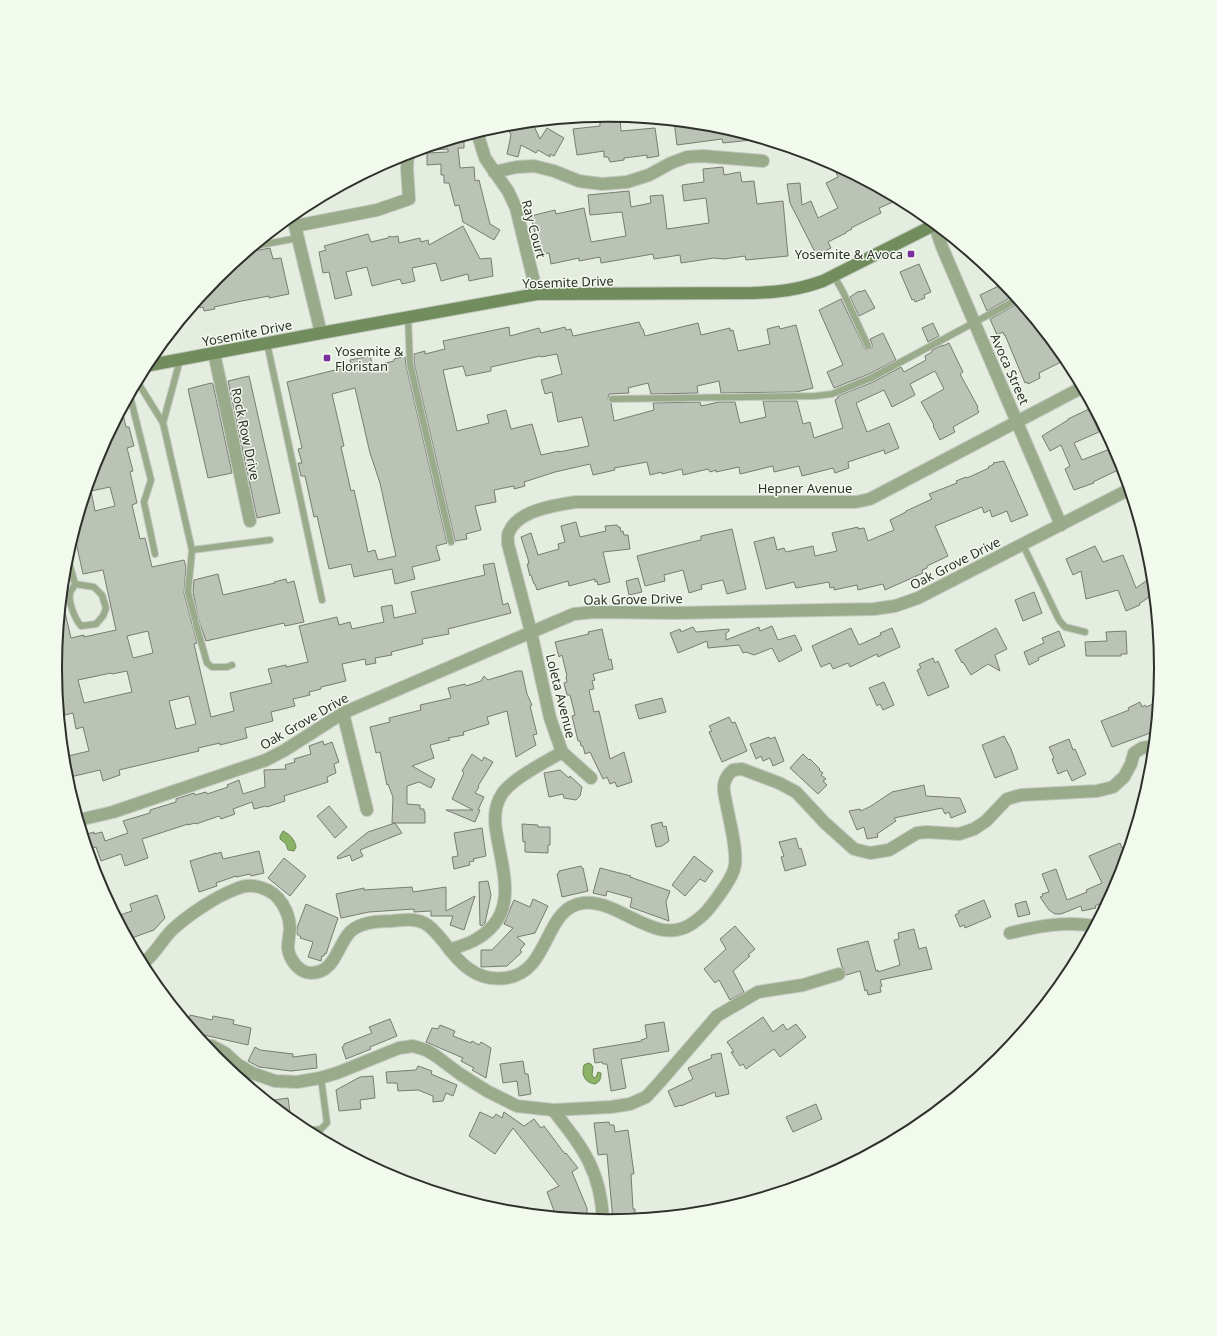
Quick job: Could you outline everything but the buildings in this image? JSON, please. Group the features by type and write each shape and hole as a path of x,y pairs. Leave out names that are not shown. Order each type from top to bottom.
{"street":[{"name":"Ray Court","path":"479,137 485,158 508,191 516,208 537,294"},
{"path":"494,172 517,167 534,166 554,170 579,181 602,184 627,182 649,175 671,163 687,157 702,156 764,161"},
{"path":"321,333 295,227 378,210 409,199 406,168 407,160"},
{"name":"Yosemite Drive","path":"154,365 537,294 746,293 788,291 806,288 834,276 930,227"},
{"name":"Avoca Street","path":"937,231 942,247 1061,525"},
{"name":"Rock Row Drive","path":"214,353 250,521"},
{"name":"Hepner Avenue","path":"508,532 515,522 529,514 550,506 576,502 856,502 870,499 1079,389"},
{"name":"Oak Grove Drive","path":"84,819 113,812 266,760 285,750 343,713 563,618 584,612 674,613 874,609 895,606 918,598 1126,491"},
{"name":"Loleta Avenue","path":"450,950 473,941 487,932 499,917 505,903 506,886 495,829 495,812 501,795 511,784 562,752 550,718 531,632 508,544 508,532"},
{"path":"343,713 367,810"},
{"path":"147,961 172,930 187,918 226,893 241,887 255,886 270,890 283,904 288,916 290,928 288,949 292,959 300,969 310,973 323,970 333,961 350,932 362,924 381,921 415,920 426,923 438,934 459,962 475,973 490,978 518,976 529,968 539,954 559,917 570,907 581,903 595,903 609,907 643,924 660,930 675,930 691,925 704,914 728,882 735,869 735,854 723,786 727,775 733,770 742,769 779,783 796,792 825,823 854,849 870,853 889,850 917,833 927,832 958,834 974,829 986,821 1007,799 1021,795 1097,791 1112,787 1124,777 1131,764 1134,753 1142,748 1149,747"},
{"path":"562,752 591,778"},
{"path":"1010,933 1030,928 1068,923 1090,926"},
{"path":"217,1049 252,1073 275,1081 297,1082 321,1078 356,1066 399,1048 413,1046 426,1050 487,1091 517,1106 553,1110 611,1107 630,1104 646,1097 660,1083 717,1016 758,992 803,985 839,974"},
{"path":"553,1110 587,1156 598,1181 603,1214"}],"lane":[{"path":"270,239 295,227"},
{"path":"834,276 868,346"},
{"path":"612,399 815,396 832,394 871,378 1013,302"},
{"path":"408,317 410,364 452,542"},
{"path":"268,343 322,600"},
{"path":"163,423 180,360"},
{"path":"140,387 163,423 192,550 188,592 208,664 212,668 227,667 232,665"},
{"path":"131,402 150,480 144,502 155,554"},
{"path":"192,550 270,540"},
{"path":"1023,544 1058,620 1065,627 1085,632"},
{"path":"72,570 76,584"},
{"path":"76,584 94,587 102,595 106,608 103,616 96,624 81,626 76,620 70,593 76,584"},
{"path":"317,1130 321,1129 327,1123 321,1078"}],"shaded area":[{"path":"283,831 292,838 296,847 294,851 288,850 286,844 280,839"},
{"path":"588,1063 593,1067 592,1075 594,1078 598,1072 601,1073 600,1080 595,1084 586,1080 583,1072 584,1065"}],"place":[{"name":"Yosemite & Avoca","path":"911,254"},
{"name":"Yosemite & Floristan","path":"327,358"}]}
